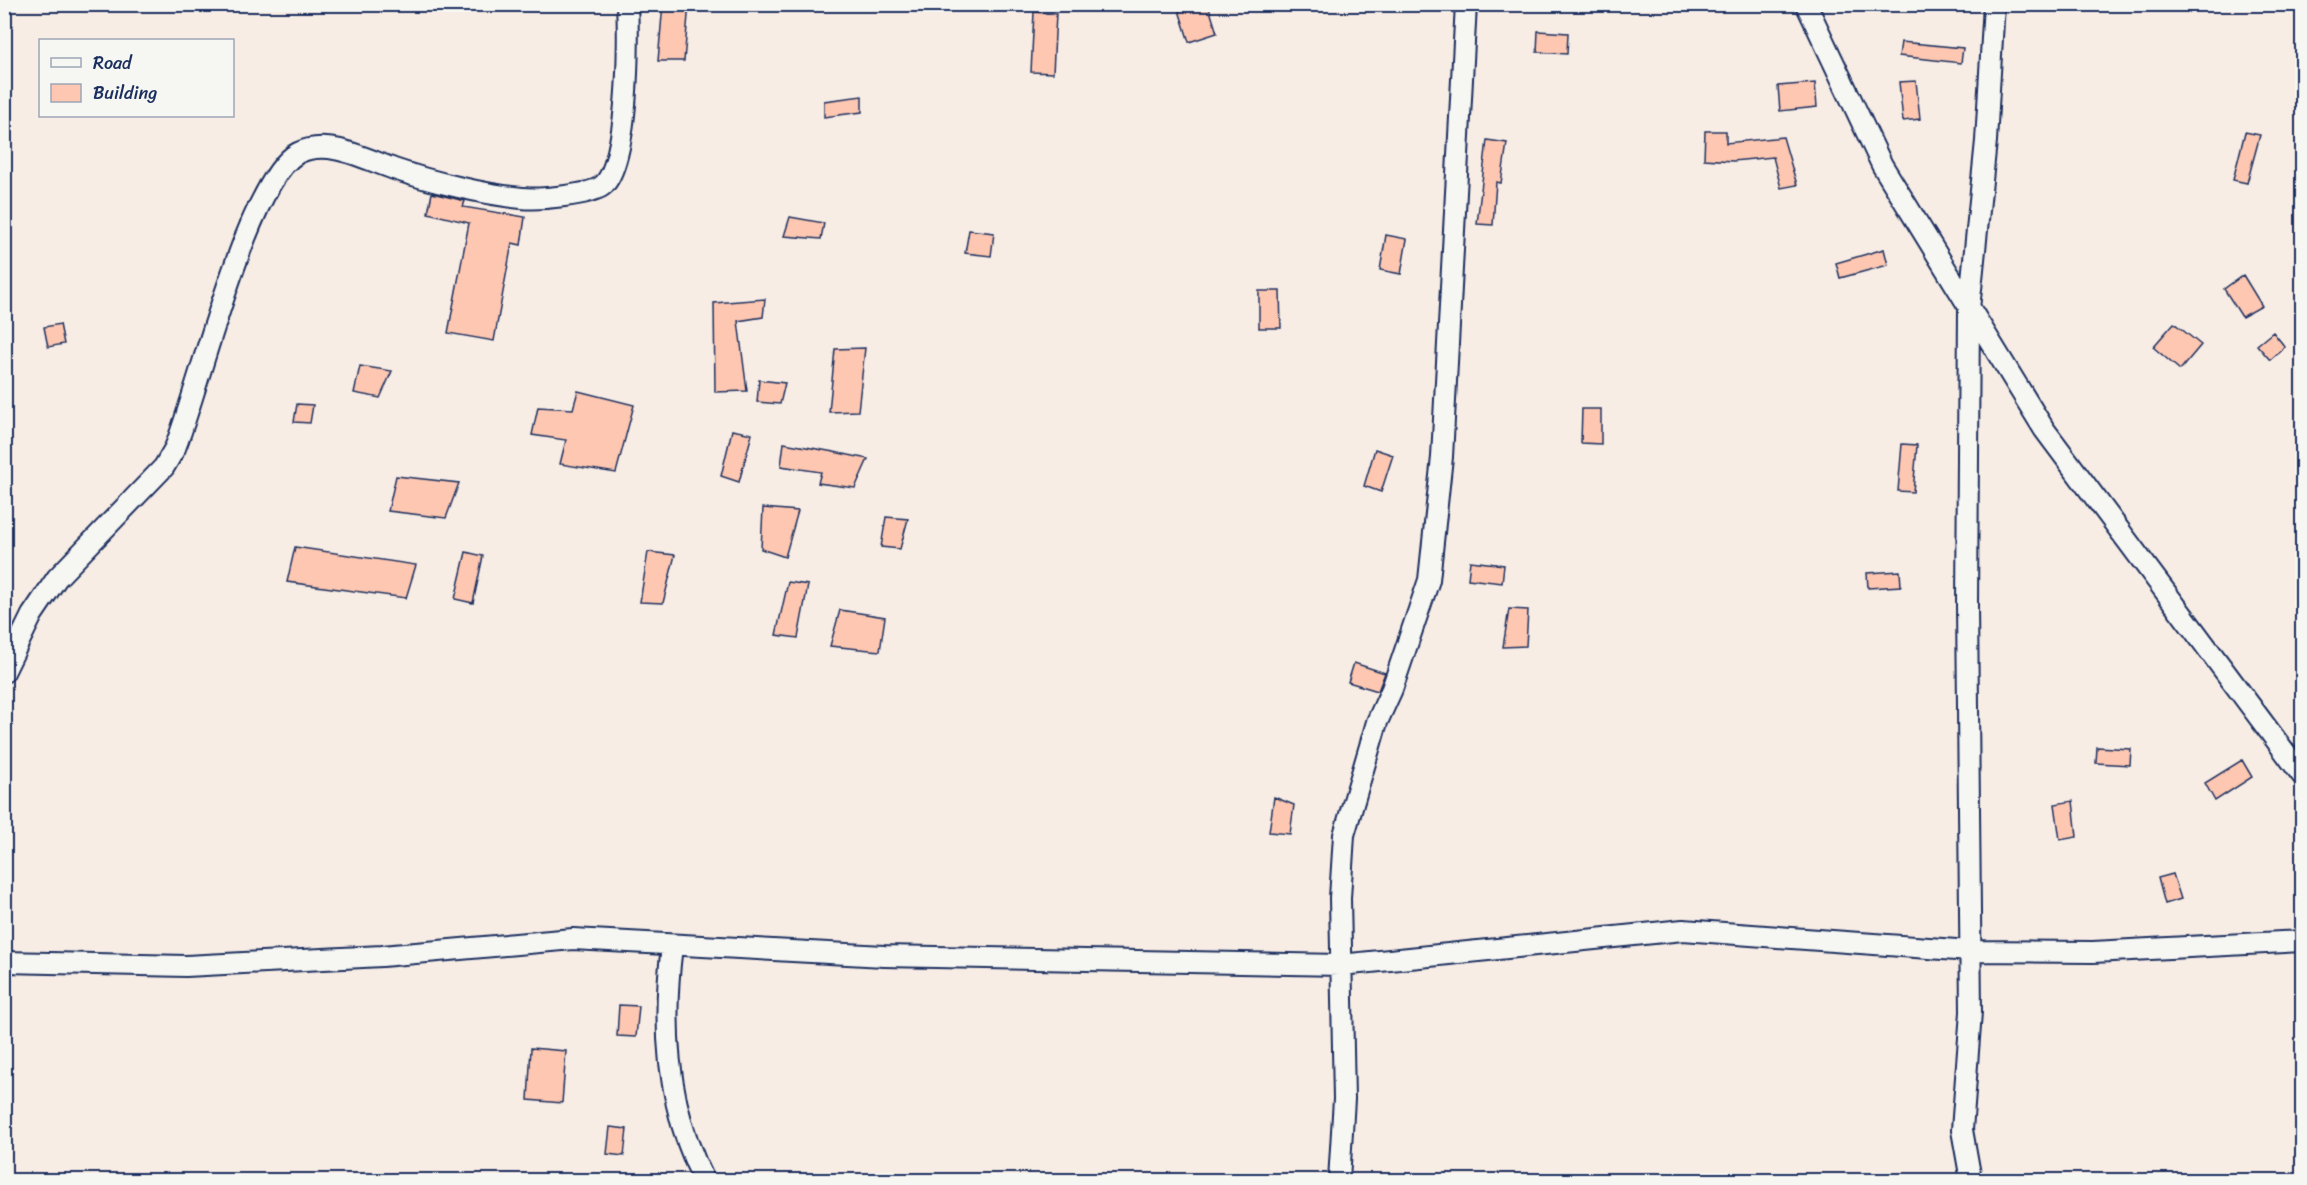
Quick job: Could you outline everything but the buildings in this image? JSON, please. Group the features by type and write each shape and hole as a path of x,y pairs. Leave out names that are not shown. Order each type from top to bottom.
{"street":[{"path":"4,672 32,615 57,578 164,467 175,448 222,302 263,196 276,173 297,154 321,147 343,151 417,177 524,199 589,192 604,185 619,157 629,37 627,4"},
{"path":"1339,1180 1344,1099 1340,898 1344,835 1377,722 1392,689 1429,580 1442,457 1466,4"},
{"path":"1806,4 1882,165 2044,429 2302,775"},
{"path":"1971,1180 1962,1130 1971,1012 1967,617 1969,309 1986,141 1994,4"},
{"path":"4,962 186,966 382,956 573,939 884,956 1341,965 1683,930 1970,951 2093,952 2302,941"},
{"path":"672,945 668,1010 668,1065 678,1112 704,1180"}]}
